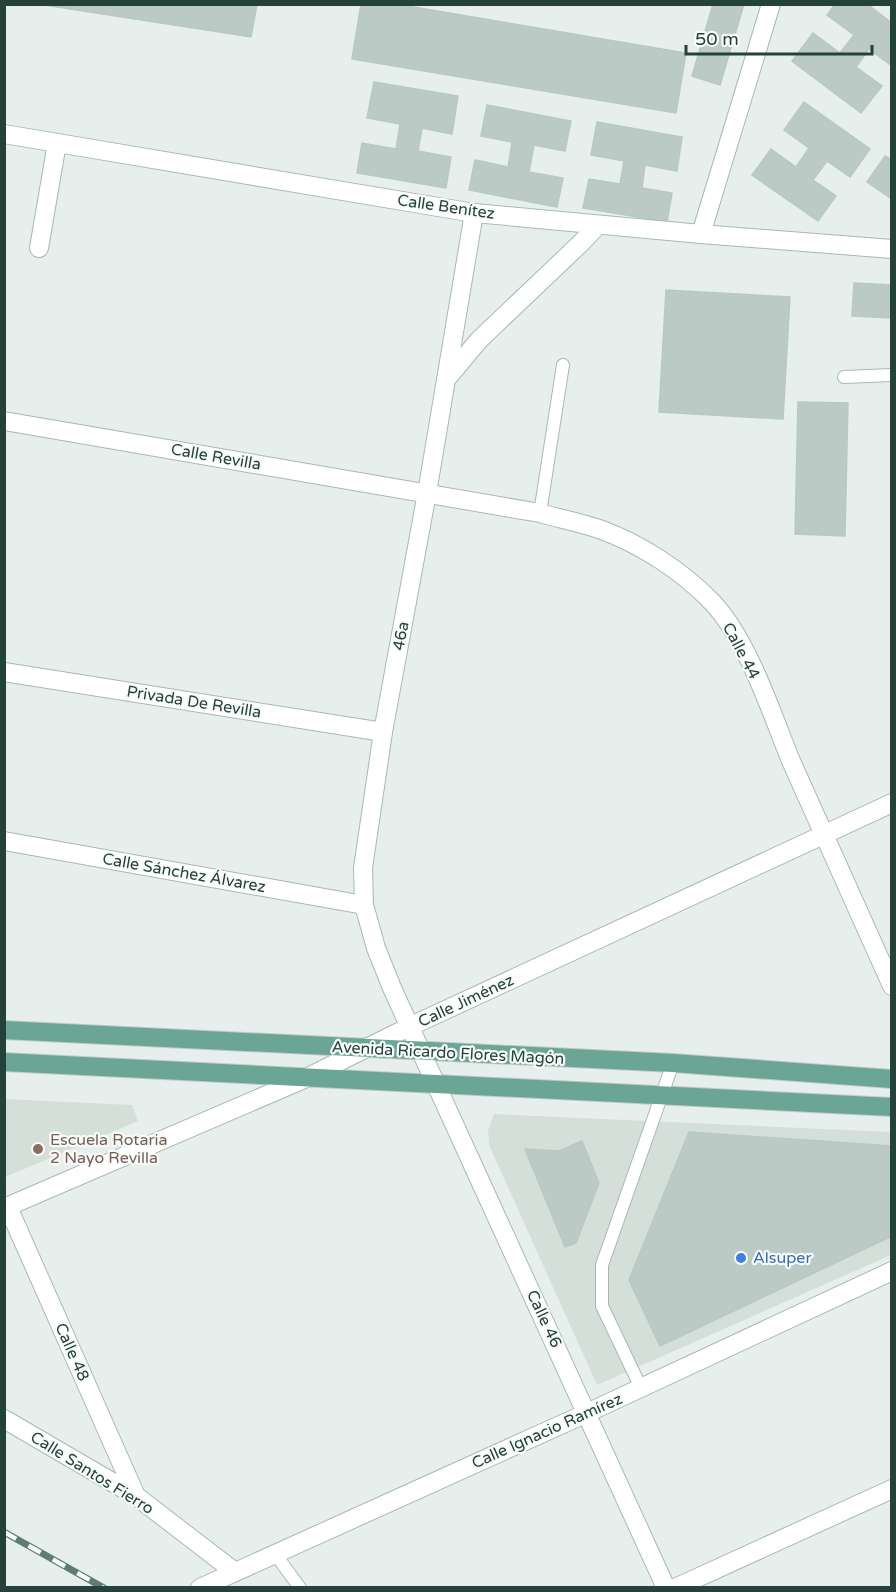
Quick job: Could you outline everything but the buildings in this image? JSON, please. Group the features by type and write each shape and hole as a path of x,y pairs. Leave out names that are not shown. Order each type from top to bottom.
{"main road":[{"name":"Avenida Ricardo Flores Magón","path":"4,1030 674,1063 891,1079"},
{"name":"Avenida Ricardo Flores Magón","path":"4,1062 891,1107"}],"street":[{"path":"701,234 771,4"},
{"name":"Calle Benítez","path":"4,134 474,213 891,249"},
{"path":"39,248 57,143"},
{"name":"46a","path":"422,1051 376,948 364,905 363,868 383,732 427,493 474,213"},
{"path":"447,377 479,340 598,225"},
{"name":"Calle Revilla","path":"4,421 427,493"},
{"name":"Calle 44","path":"427,493 540,513 601,530 626,540 681,575 713,603 735,634 751,666 891,986"},
{"name":"Privada De Revilla","path":"4,672 383,732"},
{"name":"Calle Jiménez","path":"6,1208 304,1078 891,803"},
{"name":"Calle Sánchez Álvarez","path":"4,841 364,905"},
{"name":"Calle 46","path":"422,1051 666,1587"},
{"name":"Calle 48","path":"6,1208 136,1496"},
{"name":"Calle Ignacio Ramírez","path":"200,1587 276,1555 587,1413 891,1271"},
{"name":"Calle Santos Fierro","path":"4,1419 136,1496 235,1572"},
{"path":"675,1587 891,1489"}],"lane":[{"path":"540,513 563,365"},
{"path":"844,377 891,375"},
{"path":"641,1388 602,1306 602,1265 674,1063"},
{"path":"276,1555 300,1587"}],"shaded area":[{"name":"Escuela Rotaria 2 Nayo Revilla","path":"4,1099 132,1105 138,1121 5,1177"},
{"path":"494,1114 891,1132 891,1255 597,1385 489,1145 488,1130"}],"railway":[{"path":"4,1532 104,1588"}],"place":[{"name":"Escuela Rotaria 2 Nayo Revilla","path":"38,1149"},
{"name":"Alsuper","path":"741,1258"}]}
